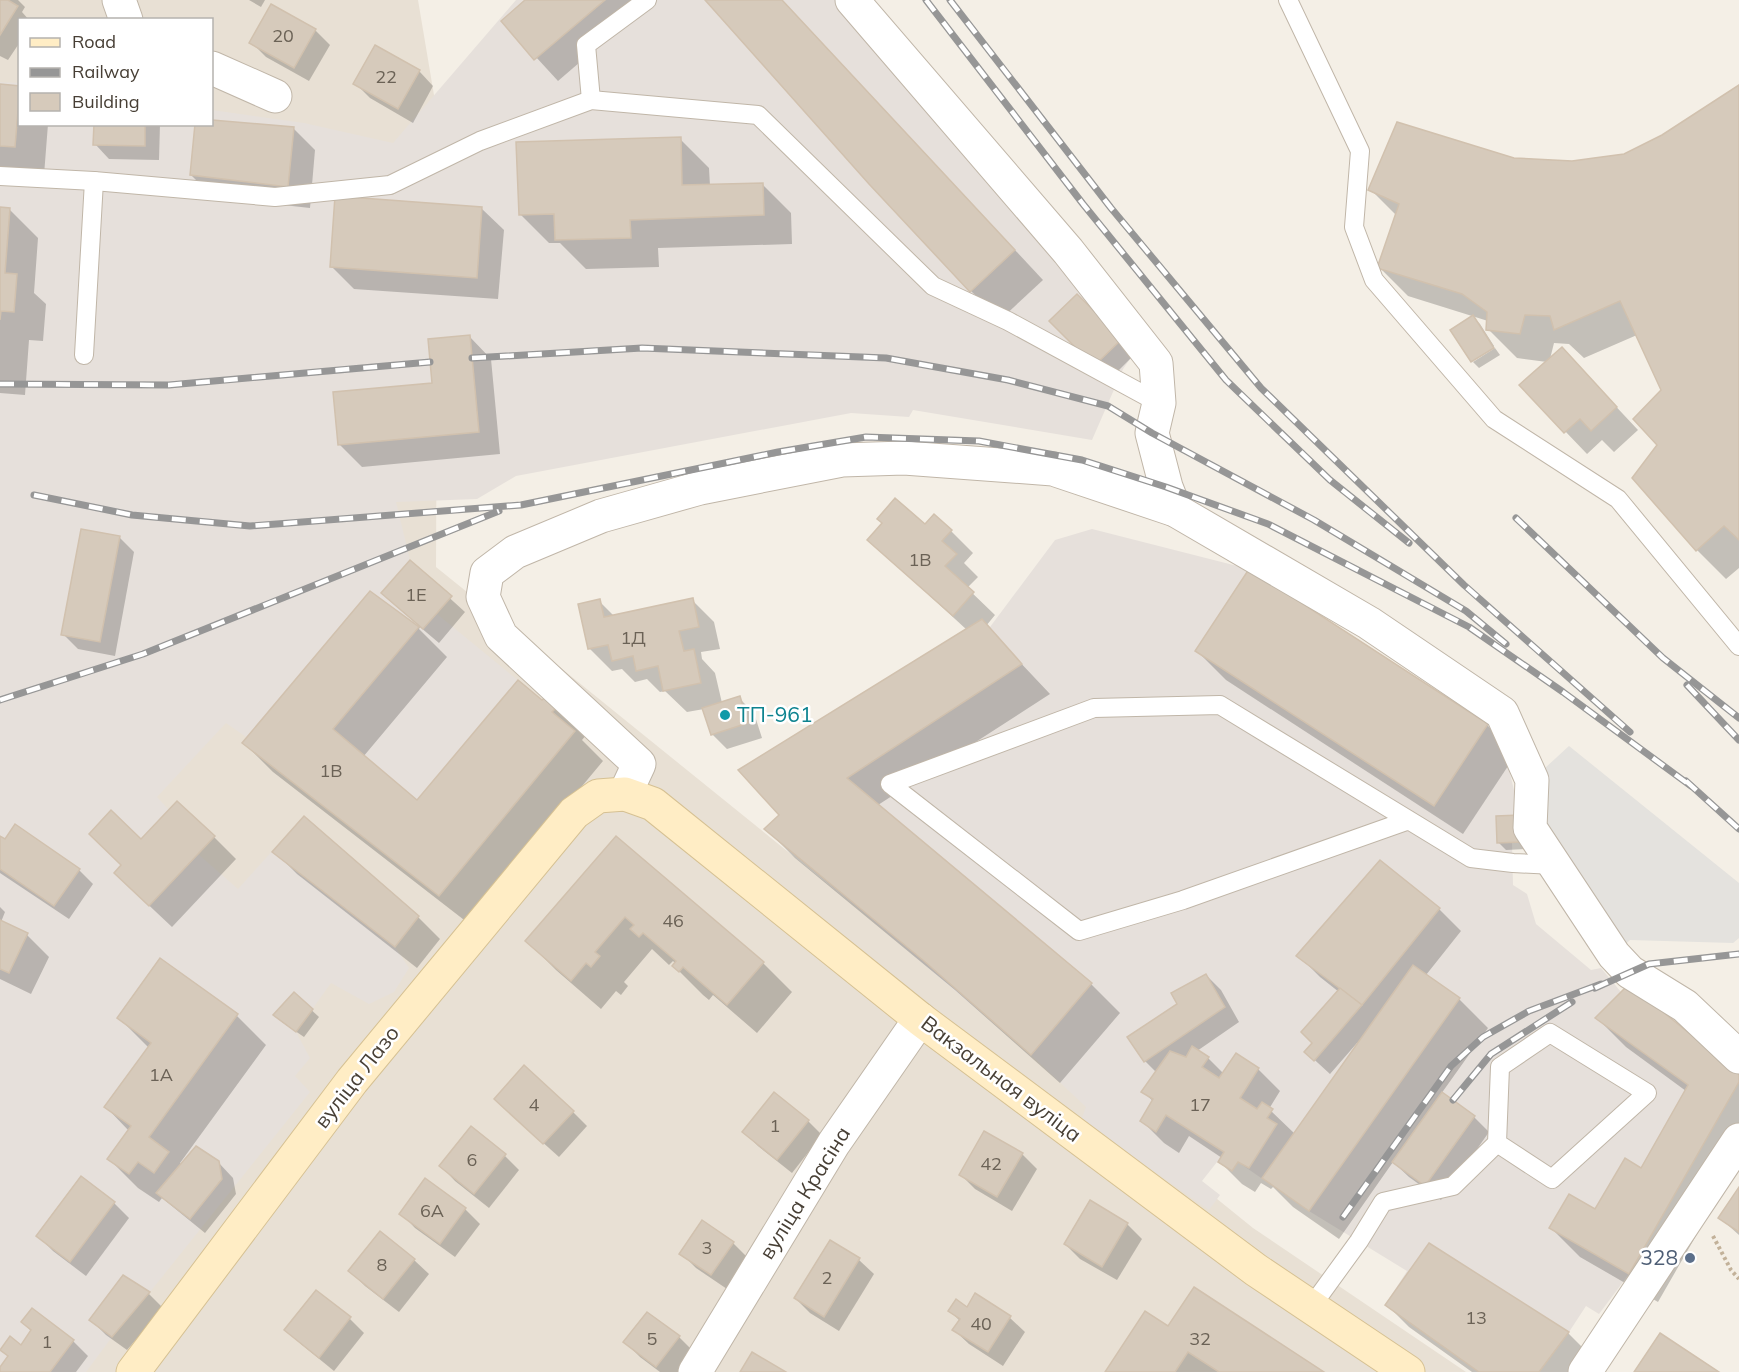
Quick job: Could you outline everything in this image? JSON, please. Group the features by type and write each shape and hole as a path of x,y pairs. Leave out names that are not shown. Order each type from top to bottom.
{"main road":[{"name":"Вакзальная вуліца","path":"611,795 652,804 920,1019 1256,1270 1408,1372"},
{"name":"вуліца Лазо","path":"133,1372 352,1081 574,813 611,795"}],"street":[{"path":"119,0 125,18"},
{"path":"852,0 1068,250 1156,363 1159,403 1152,433 1166,487 1175,510"},
{"path":"213,68 275,96"},
{"path":"611,795 639,764 501,636 483,597 487,573 515,552 612,512 700,488 842,460 904,458 1053,469 1175,510 1369,623 1502,712 1532,780 1530,828 1614,955 1630,972 1685,1006 1739,1057"},
{"name":"вуліца Красіна","path":"695,1372 834,1143 920,1019"},
{"path":"1585,1372 1739,1140"}],"lane":[{"path":"591,100 586,45 647,0"},
{"path":"1288,0 1360,151 1354,226 1374,280 1494,419 1618,499 1739,646"},
{"path":"0,176 94,181 275,197 390,185 480,141 591,100 758,115 933,286 1008,321 1159,403"},
{"path":"84,355 94,181"},
{"path":"1410,820 1183,900 1079,931 890,784 1094,708 1220,705 1410,820 1472,858 1554,865"},
{"path":"1311,1307 1359,1241 1383,1202 1453,1186 1497,1143 1500,1067 1550,1033 1647,1093 1552,1179 1497,1143"}],"path":[{"path":"1696,1205 1731,1270 1739,1279"}],"shaded area":[{"path":"0,0 418,0 438,119 436,567 1253,1228 1466,1372 0,1372"},
{"path":"516,0 838,0 1137,349 1123,369 1092,440 913,410 909,417 851,413 516,476 477,499 396,502 410,560 452,596 437,614 542,700 549,694 560,704 552,712 575,731 439,896 242,743 246,737 226,723 157,797 169,810 177,801 215,836 198,854 238,889 304,816 419,916 395,947 409,968 394,992 369,1004 331,983 296,1032 310,1058 295,1076 310,1092 86,1372 0,1372 0,82 18,83 18,126 213,126 213,110 304,123 393,143"},
{"path":"1092,529 1249,569 1500,732 1520,815 1521,842 1512,843 1513,885 1527,894 1536,924 1591,970 1601,968 1621,992 1629,984 1739,1074 1739,1082 1629,1274 1599,1314 1586,1306 1539,1372 1479,1372 1385,1305 1407,1271 1309,1211 1238,1162 1232,1171 1217,1162 1202,1181 1220,1195 1209,1210 1081,1120 1086,1107 1031,1055 764,829 779,815 738,770 982,619 990,627 1055,540"},
{"path":"1569,746 1739,883 1739,938 1733,943 1630,940 1614,955 1530,828 1532,780"}],"building":[{"path":"0,0 8,0 18,6 0,35"},
{"path":"525,0 605,0 534,60 501,21"},
{"path":"705,0 782,0 1015,250 970,292 869,184"},
{"path":"271,4 316,29 294,68 249,43"},
{"path":"375,45 420,70 398,109 353,84"},
{"path":"0,84 18,86 15,147 0,146"},
{"path":"1739,85 1739,540 1724,526 1696,551 1632,478 1657,445 1633,419 1661,390 1620,301 1554,330 1550,316 1525,315 1520,334 1486,330 1487,312 1462,294 1377,268 1399,204 1368,190 1397,122 1514,158 1572,161 1624,154 1662,135"},
{"path":"213,120 294,127 288,187 190,175 195,126 213,126"},
{"path":"94,126 145,126 145,146 93,145"},
{"path":"681,137 682,185 763,183 764,215 630,220 631,238 555,240 554,214 519,215 516,142"},
{"path":"335,196 482,207 477,278 330,267"},
{"path":"0,207 10,208 5,273 17,274 14,312 1,311 0,320"},
{"path":"1077,294 1122,339 1094,366 1049,321"},
{"path":"1473,315 1494,348 1471,362 1450,330"},
{"path":"470,335 479,432 338,445 333,392 432,383 428,339"},
{"path":"1562,347 1617,407 1591,431 1580,419 1564,433 1519,385"},
{"path":"895,498 925,524 934,514 952,530 942,541 957,554 945,566 974,592 953,616 867,540 882,523 877,519"},
{"path":"81,529 120,536 100,642 61,635"},
{"path":"410,560 452,596 423,629 381,593"},
{"path":"1249,569 1488,724 1434,806 1195,651"},
{"path":"370,591 419,627 333,729 417,800 518,680 542,700 549,694 560,704 552,712 575,731 439,896 242,743"},
{"path":"693,598 699,627 679,631 684,651 694,649 701,683 663,691 658,666 636,671 633,656 612,661 608,645 588,649 578,604 600,599 604,617"},
{"path":"982,619 1022,664 847,778 1092,983 1031,1055 924,961 764,829 779,815 738,770"},
{"name":"ТП-961","path":"740,696 748,723 711,735 702,708"},
{"path":"177,801 215,836 149,906 114,873 121,865 89,834 111,810 141,839"},
{"path":"1520,815 1521,842 1497,843 1496,816"},
{"path":"304,816 419,916 395,947 272,852"},
{"path":"15,824 80,869 54,906 0,869 0,836 5,839"},
{"path":"616,836 764,962 727,1005 683,967 679,972 672,966 676,961 643,933 639,937 630,929 634,925 625,917 595,952 600,956 591,967 586,963 571,981 525,941"},
{"path":"1380,860 1440,908 1362,1005 1296,956"},
{"path":"0,920 28,933 9,973 0,969"},
{"path":"160,958 238,1014 149,1137 169,1152 154,1173 138,1162 129,1174 107,1159 131,1126 104,1107 151,1043 117,1018"},
{"path":"1413,965 1460,998 1309,1211 1262,1178"},
{"path":"1206,974 1225,1007 1144,1062 1127,1037 1177,1004 1171,993"},
{"path":"1629,984 1739,1074 1739,1082 1629,1274 1549,1228 1569,1194 1595,1209 1625,1158 1641,1168 1688,1085 1595,1018"},
{"path":"1340,988 1362,1005 1314,1061 1304,1052 1312,1043 1301,1032"},
{"path":"294,992 313,1009 296,1032 273,1015"},
{"path":"1192,1046 1209,1057 1202,1067 1219,1078 1236,1053 1259,1068 1240,1098 1257,1109 1262,1102 1273,1109 1267,1118 1277,1124 1249,1168 1238,1162 1232,1171 1218,1162 1224,1152 1166,1115 1156,1132 1140,1121 1153,1099 1141,1092 1170,1051 1186,1057"},
{"path":"524,1065 574,1111 543,1144 494,1099"},
{"path":"774,1092 809,1120 777,1160 742,1132"},
{"path":"1442,1092 1475,1116 1425,1186 1392,1162"},
{"path":"471,1126 506,1154 474,1194 439,1166"},
{"path":"984,1131 1023,1153 997,1197 959,1175"},
{"path":"196,1146 219,1161 222,1179 190,1219 156,1193"},
{"path":"81,1176 115,1202 70,1262 36,1236"},
{"path":"425,1178 466,1208 440,1244 399,1214"},
{"path":"1739,1187 1739,1232 1718,1218"},
{"path":"1090,1200 1128,1223 1102,1267 1064,1244"},
{"path":"702,1220 734,1242 711,1275 679,1254"},
{"path":"380,1231 415,1259 383,1299 348,1271"},
{"path":"830,1240 860,1258 824,1317 794,1298"},
{"path":"1429,1243 1569,1332 1539,1372 1479,1372 1385,1305"},
{"path":"123,1275 150,1292 112,1337 89,1320"},
{"path":"1194,1287 1324,1372 1219,1372 1188,1352 1175,1372 1105,1372 1145,1311 1168,1326"},
{"path":"316,1290 351,1317 319,1358 284,1330"},
{"path":"975,1293 1011,1316 988,1352 952,1330 960,1319 948,1311 956,1299 967,1307"},
{"path":"32,1308 74,1340 50,1372 0,1372 0,1367 8,1356 0,1350 10,1336 21,1345 31,1330 21,1322"},
{"path":"647,1312 680,1336 656,1367 623,1342"},
{"path":"1660,1333 1719,1372 1634,1372"},
{"path":"752,1352 786,1372 740,1372"}],"railway":[{"path":"926,0 1083,204 1226,380 1330,480 1409,543"},
{"path":"950,0 1111,208 1261,388 1464,585 1630,732"},
{"path":"472,358 642,348 886,358 1008,380 1108,406 1152,433 1314,520 1466,611 1506,644"},
{"path":"0,384 169,385 430,362"},
{"path":"34,495 132,515 250,526 521,505 778,452 866,437 979,441 1082,460 1268,524 1469,627 1563,692 1691,786"},
{"path":"0,700 143,654 499,511"},
{"path":"1516,518 1663,658 1739,718"},
{"path":"1687,685 1739,740"},
{"path":"1686,781 1739,829"},
{"path":"1595,988 1649,964 1739,954"},
{"path":"1343,1217 1451,1066 1483,1037 1529,1011 1601,984"},
{"path":"1453,1100 1491,1054 1572,1002"}],"place":[{"name":"ТП-961","path":"725,715"},
{"name":"328","path":"1690,1258"}]}
